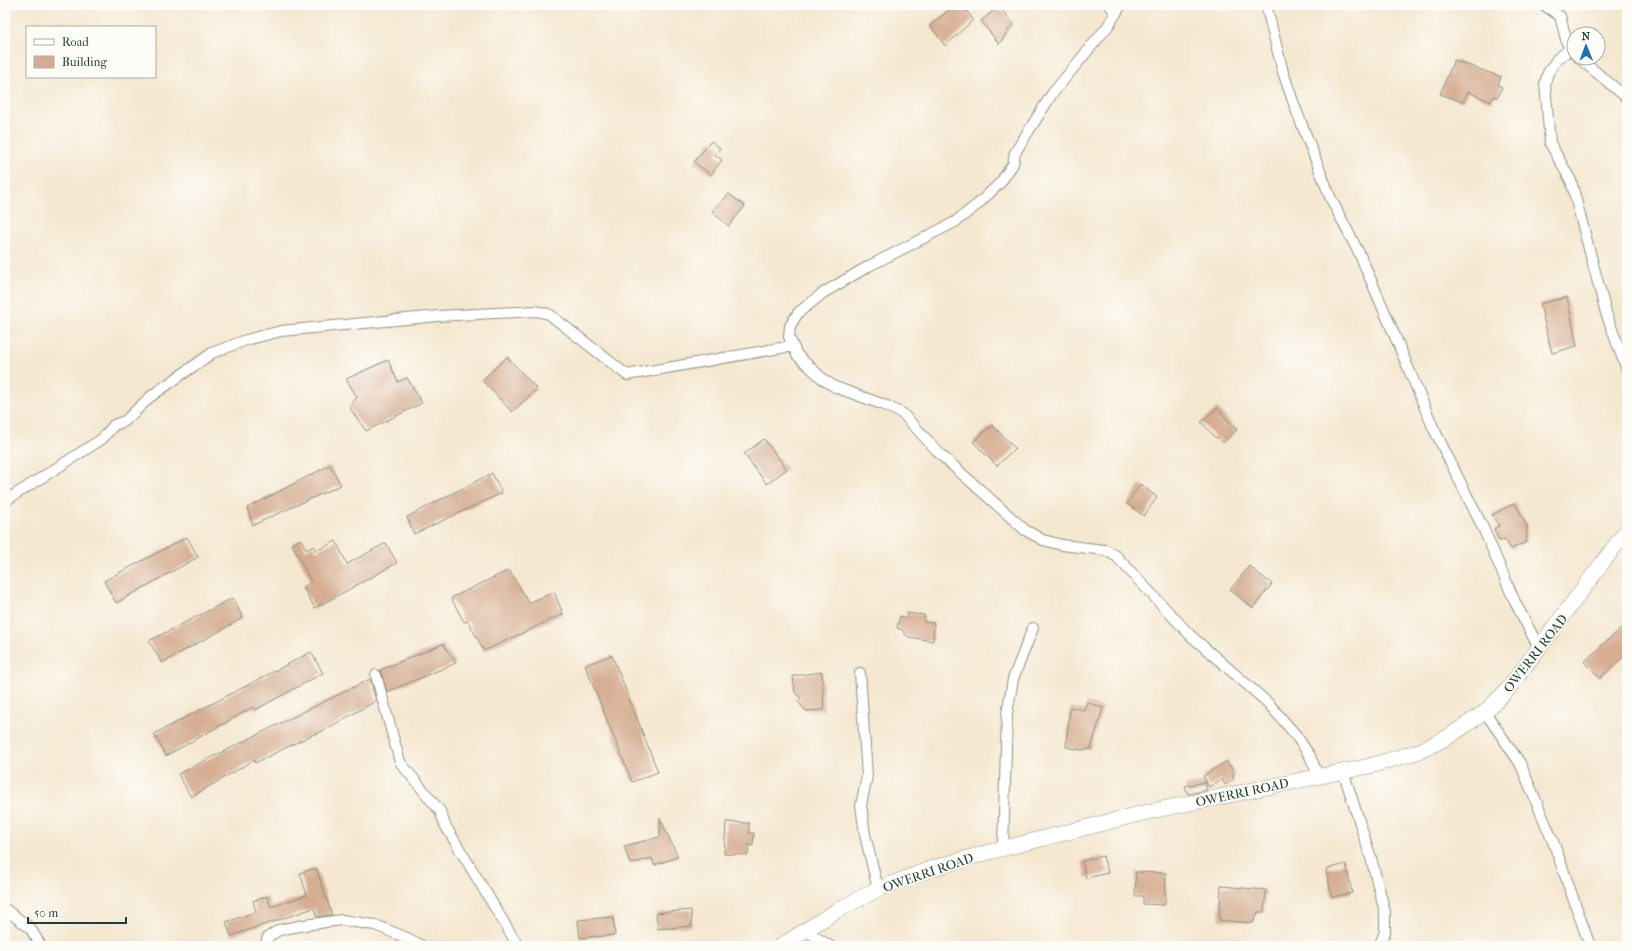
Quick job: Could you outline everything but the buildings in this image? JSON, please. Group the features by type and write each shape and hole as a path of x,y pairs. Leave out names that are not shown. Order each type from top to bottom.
{"main road":[{"name":"OWERRI ROAD","path":"781,946 836,911 878,889 930,869 1003,848 1147,812 1318,775 1370,766 1420,750 1448,737 1485,712 1508,689 1627,530"}],"street":[{"path":"1266,5 1283,72 1295,108 1331,199 1360,255 1433,427 1484,530 1515,602 1540,648"},
{"path":"1544,5 1560,16 1563,20 1563,31 1566,38"},
{"path":"1116,8 1076,67 1052,94 1015,153 1013,164 1000,183 978,204 955,222 869,266 823,293 798,313 790,326 789,337 792,346 807,365 835,387 887,406 903,414 941,455 1025,530 1043,540 1062,545 1105,550 1116,556 1190,635 1268,703 1295,734 1310,756 1318,775"},
{"path":"1566,54 1557,59 1548,73 1546,83 1550,143 1571,181 1606,313 1627,370"},
{"path":"1589,66 1627,98"},
{"path":"5,501 102,439 114,424 125,421 150,397 212,353 246,340 281,331 438,316 536,311 549,314 627,375 792,346"},
{"path":"1003,848 1007,714 1013,679 1033,628"},
{"path":"860,672 867,776 861,805 865,835 878,889"},
{"path":"376,675 400,762 440,811 445,825 518,946"},
{"path":"1485,712 1520,763 1554,844 1590,946"},
{"path":"1343,771 1371,858 1385,912 1385,932 1379,946"},
{"path":"5,909 30,928 41,946"},
{"path":"265,946 268,937 279,930 304,924 342,920 375,925 422,946"},
{"path":"806,931 830,946"}]}
